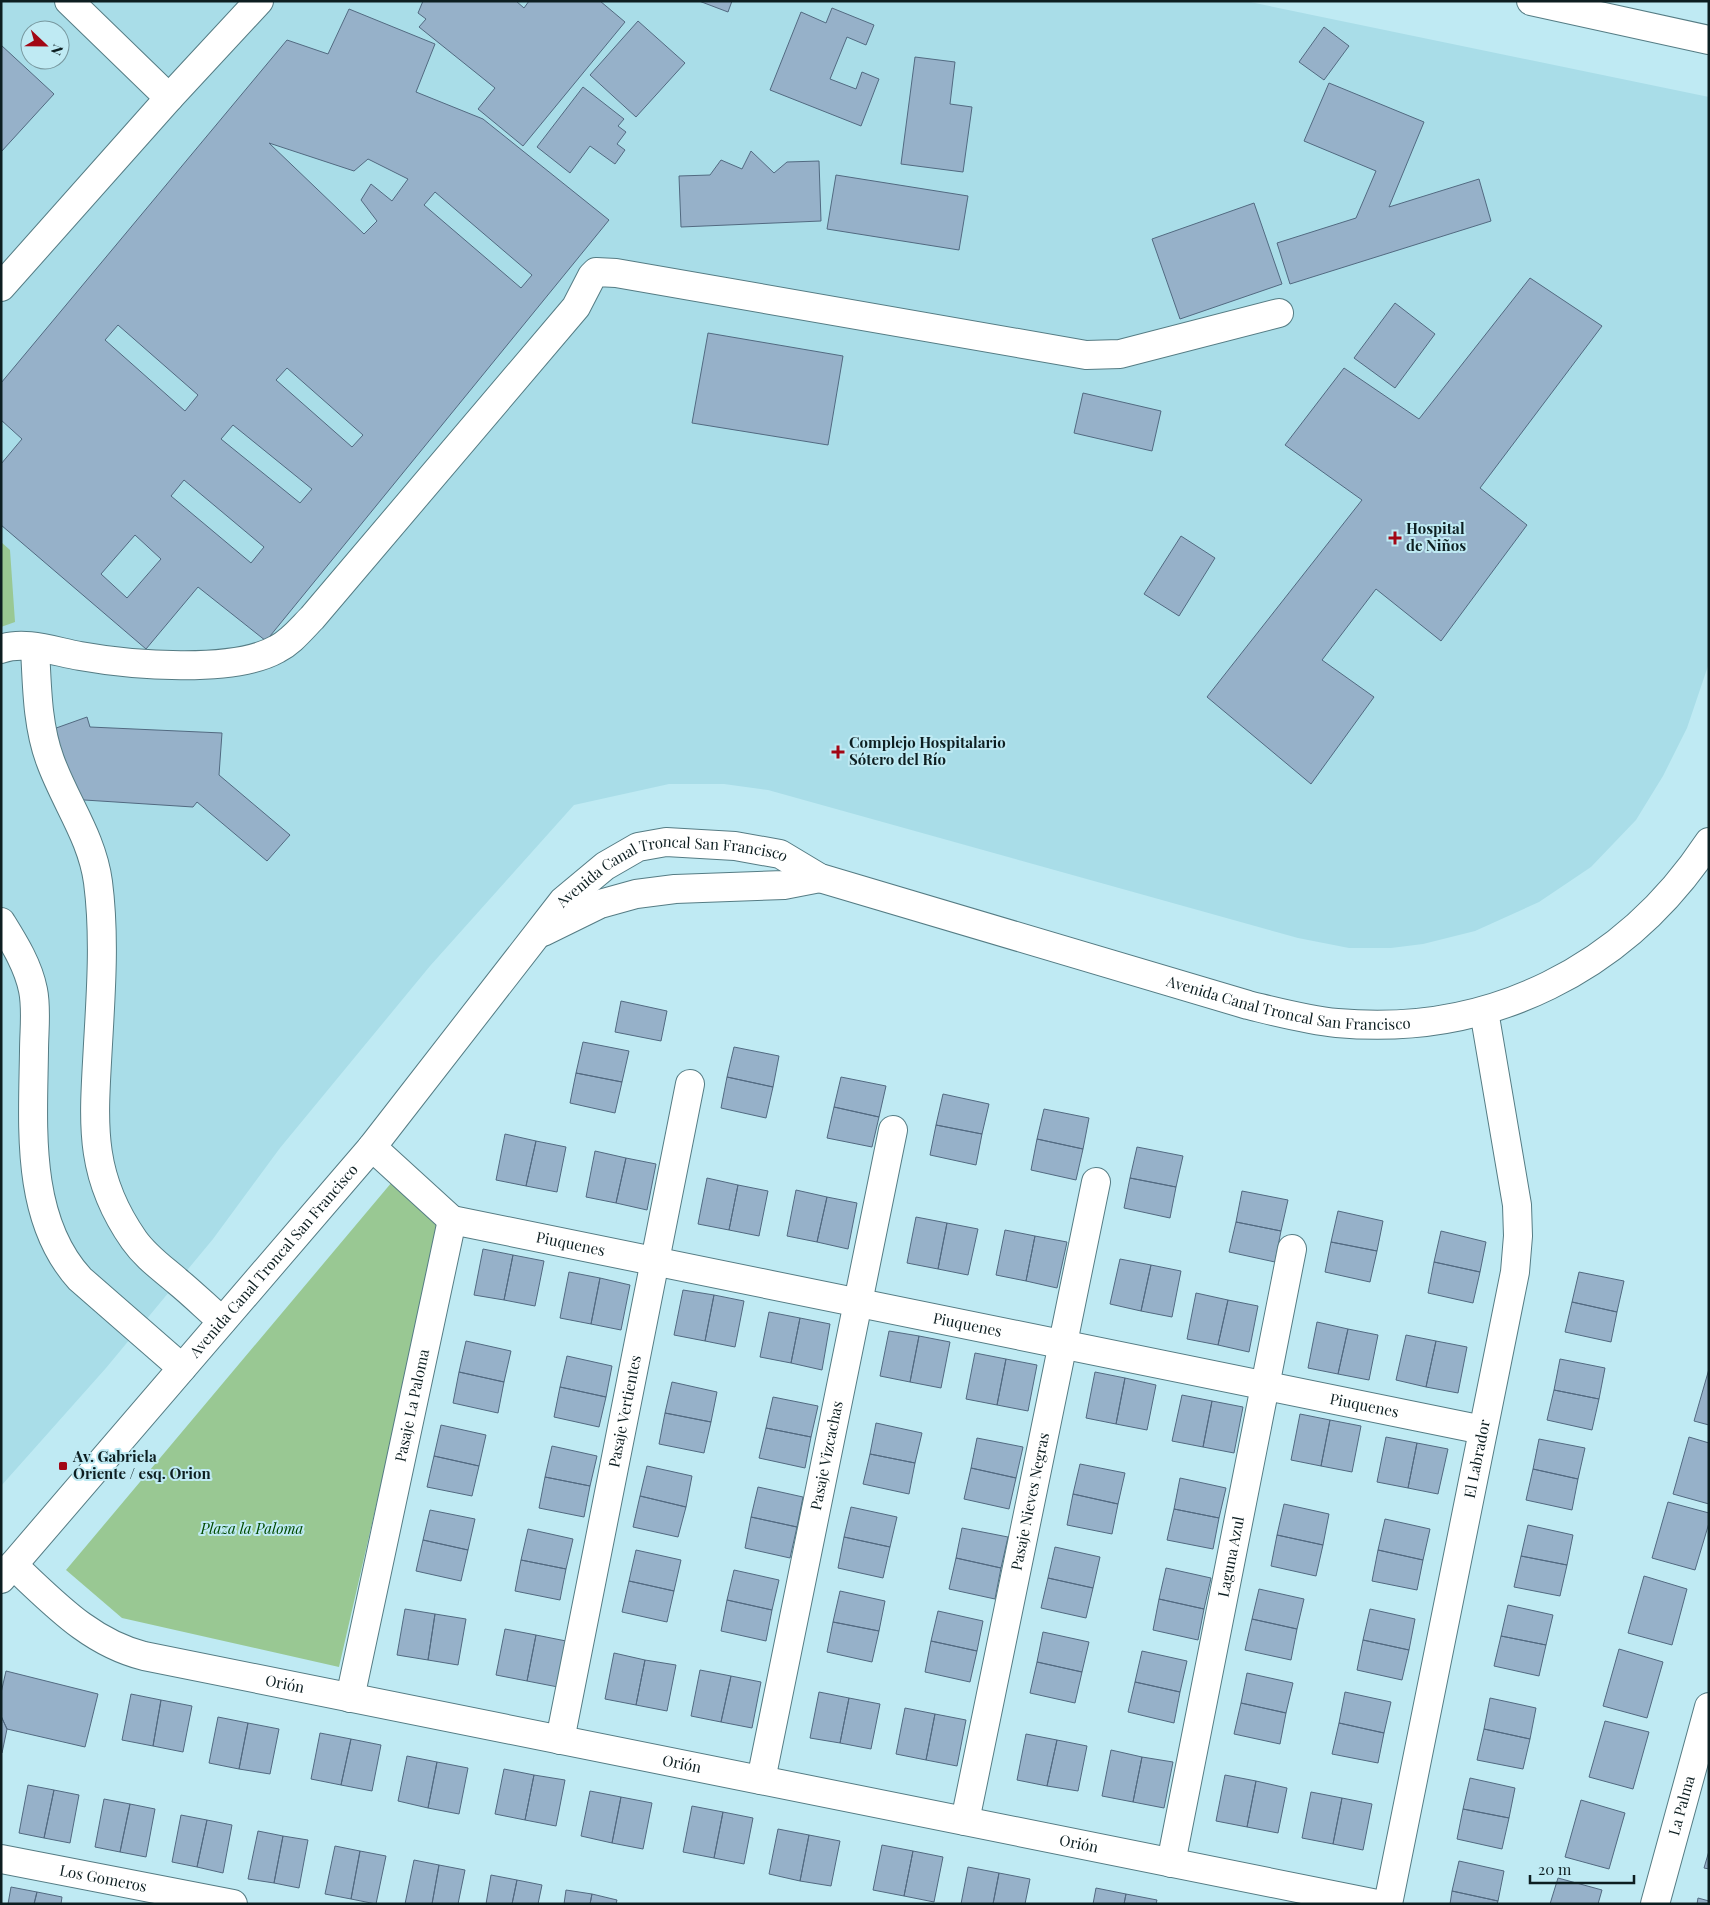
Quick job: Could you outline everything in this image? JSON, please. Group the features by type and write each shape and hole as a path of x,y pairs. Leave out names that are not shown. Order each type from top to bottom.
{"street":[{"path":"70,1 169,98"},
{"path":"1,286 169,98 259,1"},
{"path":"1531,1 1709,40"},
{"path":"1,649 15,646 129,662 177,664 231,662 266,654 282,646 312,618 576,307 596,272 616,273 1086,355 1120,354 1279,313"},
{"path":"35,648 39,708 49,759 88,840 94,858 98,882 102,950 94,1115 99,1160 118,1211 135,1241 152,1261 222,1322"},
{"name":"Avenida Canal Troncal San Francisco","path":"7,1572 372,1147 563,901 605,866 638,847 666,842 734,846 780,854 820,878 1116,967 1294,1016 1337,1023 1382,1025 1442,1020 1484,1011 1523,998 1561,980 1597,958 1633,931 1666,899 1709,842"},
{"name":"Avenida Canal Troncal San Francisco","path":"537,936 600,904 636,894 676,889 784,885 820,878"},
{"path":"1,922 26,966 34,993 35,1159 40,1192 52,1232 70,1268 80,1279 182,1368"},
{"name":"El Labrador","path":"1388,1904 1515,1272 1518,1236 1517,1205 1484,1011"},
{"name":"Pasaje Vertientes","path":"560,1740 690,1084"},
{"name":"Pasaje Vizcachas","path":"761,1780 893,1130"},
{"path":"372,1147 452,1220"},
{"name":"Pasaje Nieves Negras","path":"965,1821 1096,1182"},
{"name":"Piuquenes","path":"452,1220 1483,1430"},
{"name":"Pasaje La Paloma","path":"350,1698 452,1220"},
{"name":"Laguna Azul","path":"1171,1862 1292,1249"},
{"name":"Orión","path":"7,1572 92,1635 125,1651 350,1698 1377,1904"},
{"name":"La Palma","path":"1655,1904 1699,1783 1709,1707"},
{"name":"Los Gomeros","path":"1,1859 233,1904"}],"shaded area":[{"name":"Complejo Hospitalario Sótero del Río","path":"1,1 1245,1 1709,97 1709,663 1687,728 1663,776 1636,820 1591,867 1539,902 1475,931 1423,944 1391,948 1349,948 1298,938 768,790 724,784 669,784 574,805 430,966 280,1148 213,1239 106,1368 1,1486"}],"green space":[{"path":"1,542 10,550 15,622 1,627"},
{"name":"Plaza la Paloma","path":"392,1182 441,1223 339,1667 122,1618 66,1570"}],"building":[{"path":"423,1 516,1 524,8 529,1 600,1 625,22 523,146 478,109 495,88 419,27 426,19 418,13"},
{"path":"699,1 732,1 728,12"},
{"path":"832,8 874,25 866,45 847,37 830,79 856,89 862,72 879,79 861,126 770,90 801,12 826,23"},
{"path":"349,9 435,44 416,92 483,119 609,220 266,641 198,587 146,649 1,525 1,464 22,439 1,420 1,383 287,40 328,54","holes":["269,143 354,171 368,159 408,179 392,201 371,184 361,200 377,221 364,234","435,192 532,275 521,288 424,205","118,325 198,395 185,411 105,340","287,368 363,435 352,447 276,380","233,425 312,489 300,503 221,439","184,480 264,547 251,563 171,496","135,535 161,559 127,598 101,574"]},
{"path":"638,21 685,63 636,117 590,75"},
{"path":"1324,27 1349,46 1324,80 1299,62"},
{"path":"1,45 20,63 20,70 28,70 54,94 1,152"},
{"path":"915,57 955,62 950,104 972,107 963,172 901,164"},
{"path":"1329,83 1424,122 1389,207 1479,179 1491,221 1290,284 1277,243 1356,218 1376,171 1304,141"},
{"path":"583,87 624,119 618,126 626,132 617,144 625,150 615,164 590,146 570,173 537,147"},
{"path":"751,151 774,173 787,162 819,161 821,221 681,227 679,176 710,175 721,160 742,169"},
{"path":"836,175 968,196 959,250 827,229"},
{"path":"1254,203 1282,284 1180,319 1152,239"},
{"path":"1530,278 1602,326 1480,488 1527,525 1441,641 1376,589 1322,660 1374,697 1311,784 1207,697 1362,500 1285,445 1344,368 1419,419"},
{"path":"1395,303 1435,334 1395,388 1354,358"},
{"path":"708,333 843,356 828,445 692,423"},
{"path":"1083,393 1161,411 1152,451 1074,433"},
{"path":"1181,536 1215,558 1179,616 1144,594"},
{"path":"87,717 90,727 222,733 219,775 290,835 267,861 197,802 193,807 69,799 45,732"},
{"path":"621,1001 667,1011 661,1041 615,1032"},
{"path":"583,1042 629,1051 622,1082 576,1073"},
{"path":"734,1047 779,1056 773,1087 727,1077"},
{"path":"576,1073 622,1082 615,1113 570,1103"},
{"path":"727,1077 773,1087 766,1118 721,1108"},
{"path":"841,1077 886,1086 879,1117 834,1107"},
{"path":"943,1094 989,1104 982,1134 936,1125"},
{"path":"834,1107 879,1117 872,1147 827,1138"},
{"path":"1044,1109 1089,1118 1083,1149 1037,1139"},
{"path":"936,1125 982,1134 976,1165 930,1155"},
{"path":"505,1134 536,1141 526,1186 496,1180"},
{"path":"1037,1139 1083,1149 1076,1180 1031,1170"},
{"path":"536,1141 566,1147 557,1192 526,1186"},
{"path":"1137,1147 1183,1156 1176,1187 1130,1178"},
{"path":"595,1151 626,1158 616,1203 586,1197"},
{"path":"626,1158 656,1164 647,1210 616,1203"},
{"path":"707,1178 738,1185 729,1230 698,1224"},
{"path":"1130,1178 1176,1187 1170,1218 1124,1208"},
{"path":"738,1185 768,1191 759,1236 729,1230"},
{"path":"796,1190 827,1197 817,1242 787,1236"},
{"path":"1242,1191 1288,1200 1281,1231 1236,1222"},
{"path":"827,1197 857,1203 848,1249 817,1242"},
{"path":"1338,1211 1383,1221 1377,1251 1331,1242"},
{"path":"916,1217 947,1223 938,1269 907,1263"},
{"path":"1236,1222 1281,1231 1275,1262 1229,1252"},
{"path":"947,1223 978,1229 968,1275 938,1269"},
{"path":"1005,1230 1035,1236 1026,1281 996,1275"},
{"path":"1441,1231 1486,1242 1480,1272 1434,1262"},
{"path":"1035,1236 1067,1242 1057,1288 1026,1281"},
{"path":"1331,1242 1377,1251 1370,1282 1325,1272"},
{"path":"483,1249 513,1255 504,1300 474,1295"},
{"path":"513,1255 544,1261 535,1306 504,1300"},
{"path":"1120,1259 1151,1265 1141,1311 1110,1304"},
{"path":"1434,1262 1480,1272 1473,1303 1428,1293"},
{"path":"1151,1265 1181,1271 1172,1317 1141,1311"},
{"path":"569,1272 600,1278 591,1324 560,1318"},
{"path":"1579,1272 1624,1281 1617,1312 1572,1302"},
{"path":"600,1278 630,1285 621,1330 591,1324"},
{"path":"683,1290 714,1295 705,1341 674,1335"},
{"path":"1196,1293 1228,1300 1218,1345 1187,1339"},
{"path":"714,1295 744,1301 735,1347 705,1341"},
{"path":"1228,1300 1258,1306 1249,1352 1218,1345"},
{"path":"1572,1302 1617,1312 1611,1342 1565,1332"},
{"path":"769,1312 800,1318 791,1363 760,1357"},
{"path":"800,1318 830,1324 822,1370 791,1363"},
{"path":"1317,1322 1348,1329 1338,1374 1308,1368"},
{"path":"1348,1329 1378,1335 1369,1380 1338,1374"},
{"path":"889,1331 919,1336 910,1382 880,1376"},
{"path":"1406,1335 1436,1341 1426,1387 1396,1380"},
{"path":"919,1336 950,1342 941,1388 910,1382"},
{"path":"466,1341 511,1351 504,1382 459,1372"},
{"path":"1436,1341 1467,1347 1458,1393 1426,1387"},
{"path":"975,1353 1006,1359 997,1405 966,1399"},
{"path":"567,1356 612,1366 606,1397 560,1387"},
{"path":"1006,1359 1037,1365 1028,1411 997,1405"},
{"path":"1560,1359 1605,1368 1599,1399 1554,1390"},
{"path":"1709,1369 1709,1425 1694,1421"},
{"path":"459,1372 504,1382 498,1413 453,1403"},
{"path":"1095,1372 1125,1378 1116,1424 1086,1418"},
{"path":"1125,1378 1156,1385 1147,1430 1116,1424"},
{"path":"672,1382 717,1392 711,1422 665,1413"},
{"path":"560,1387 606,1397 599,1427 554,1417"},
{"path":"1554,1390 1599,1399 1592,1430 1547,1420"},
{"path":"1182,1395 1212,1401 1203,1447 1172,1441"},
{"path":"773,1397 818,1406 811,1437 766,1428"},
{"path":"1212,1401 1243,1407 1234,1453 1203,1447"},
{"path":"665,1413 711,1422 704,1453 659,1444"},
{"path":"1300,1414 1330,1420 1321,1466 1291,1460"},
{"path":"1330,1420 1361,1426 1352,1472 1321,1466"},
{"path":"876,1423 922,1433 915,1463 870,1454"},
{"path":"441,1425 486,1435 479,1466 434,1456"},
{"path":"766,1428 811,1437 805,1468 759,1458"},
{"path":"1386,1437 1417,1443 1408,1488 1377,1482"},
{"path":"1689,1437 1709,1443 1709,1504 1673,1494"},
{"path":"977,1438 1023,1447 1016,1478 971,1468"},
{"path":"1539,1439 1585,1448 1578,1479 1533,1469"},
{"path":"1417,1443 1448,1449 1438,1494 1408,1488"},
{"path":"552,1446 597,1456 590,1486 545,1477"},
{"path":"870,1454 915,1463 909,1494 863,1484"},
{"path":"434,1456 479,1466 472,1496 427,1487"},
{"path":"1080,1464 1125,1473 1118,1504 1073,1494"},
{"path":"647,1466 692,1476 686,1507 640,1496"},
{"path":"971,1468 1016,1478 1009,1509 964,1499"},
{"path":"1533,1469 1578,1479 1572,1510 1526,1500"},
{"path":"545,1477 590,1486 584,1517 539,1508"},
{"path":"1180,1478 1226,1488 1219,1518 1174,1509"},
{"path":"758,1487 803,1497 797,1527 751,1517"},
{"path":"1073,1494 1118,1504 1112,1534 1067,1525"},
{"path":"640,1496 686,1507 678,1537 633,1527"},
{"path":"1668,1502 1709,1513 1709,1523 1695,1570 1652,1558"},
{"path":"1284,1504 1329,1514 1323,1545 1277,1535"},
{"path":"851,1507 897,1517 890,1547 844,1537"},
{"path":"1174,1509 1219,1518 1213,1549 1167,1540"},
{"path":"430,1510 475,1519 468,1550 423,1540"},
{"path":"751,1517 797,1527 790,1558 745,1548"},
{"path":"1385,1519 1430,1529 1423,1560 1378,1550"},
{"path":"1528,1525 1573,1535 1567,1565 1521,1556"},
{"path":"962,1528 1008,1537 1001,1568 956,1558"},
{"path":"528,1529 573,1539 566,1569 521,1560"},
{"path":"1277,1535 1323,1545 1316,1576 1271,1566"},
{"path":"844,1537 890,1547 883,1578 838,1568"},
{"path":"423,1540 468,1550 461,1581 416,1571"},
{"path":"1055,1547 1100,1557 1093,1588 1048,1578"},
{"path":"636,1550 681,1560 674,1591 629,1581"},
{"path":"1378,1550 1423,1560 1417,1590 1372,1581"},
{"path":"1521,1556 1567,1565 1560,1596 1514,1587"},
{"path":"956,1558 1001,1568 995,1599 949,1589"},
{"path":"521,1560 566,1569 560,1600 515,1591"},
{"path":"1166,1568 1211,1578 1204,1609 1159,1599"},
{"path":"734,1570 779,1580 772,1610 727,1600"},
{"path":"1644,1576 1687,1589 1672,1645 1628,1633"},
{"path":"1048,1578 1093,1588 1086,1618 1041,1608"},
{"path":"629,1581 674,1591 667,1622 622,1612"},
{"path":"1259,1589 1304,1599 1297,1629 1252,1619"},
{"path":"840,1591 885,1601 879,1631 833,1622"},
{"path":"1159,1599 1204,1609 1198,1640 1153,1630"},
{"path":"727,1600 772,1610 766,1641 721,1631"},
{"path":"1508,1605 1553,1615 1546,1645 1501,1636"},
{"path":"405,1609 435,1614 428,1660 397,1655"},
{"path":"1370,1609 1415,1619 1409,1650 1363,1640"},
{"path":"938,1611 983,1621 977,1651 931,1641"},
{"path":"435,1614 466,1619 458,1665 428,1660"},
{"path":"1252,1619 1297,1629 1291,1660 1245,1650"},
{"path":"833,1622 879,1631 872,1662 827,1652"},
{"path":"505,1629 536,1635 527,1681 496,1675"},
{"path":"1043,1632 1089,1642 1082,1672 1037,1662"},
{"path":"536,1635 566,1641 558,1687 527,1681"},
{"path":"1501,1636 1546,1645 1539,1676 1494,1666"},
{"path":"1363,1640 1409,1650 1402,1680 1357,1670"},
{"path":"931,1641 977,1651 970,1682 925,1672"},
{"path":"1619,1649 1663,1662 1647,1718 1603,1706"},
{"path":"1142,1651 1187,1661 1180,1692 1135,1682"},
{"path":"614,1653 645,1660 636,1705 605,1699"},
{"path":"645,1660 676,1665 667,1711 636,1705"},
{"path":"1037,1662 1082,1672 1075,1703 1030,1693"},
{"path":"700,1670 731,1676 721,1722 691,1716"},
{"path":"6,1671 98,1694 85,1747 7,1729 1,1716 1,1693"},
{"path":"1247,1673 1293,1683 1286,1713 1241,1703"},
{"path":"731,1676 761,1682 752,1728 721,1722"},
{"path":"1135,1682 1180,1692 1174,1723 1128,1712"},
{"path":"819,1692 849,1698 840,1743 810,1738"},
{"path":"1345,1692 1391,1702 1384,1733 1339,1723"},
{"path":"131,1694 161,1700 153,1746 122,1740"},
{"path":"849,1698 880,1704 871,1749 840,1743"},
{"path":"1490,1698 1536,1708 1530,1739 1484,1729"},
{"path":"161,1700 192,1706 183,1752 153,1746"},
{"path":"1241,1703 1286,1713 1280,1744 1234,1734"},
{"path":"905,1708 935,1714 926,1760 896,1754"},
{"path":"935,1714 966,1720 957,1766 926,1760"},
{"path":"1,1716 7,1729 2,1753 1,1753"},
{"path":"218,1717 248,1723 239,1769 209,1763"},
{"path":"1605,1721 1649,1732 1633,1789 1589,1777"},
{"path":"248,1723 279,1729 270,1774 239,1769"},
{"path":"1339,1723 1384,1733 1378,1763 1332,1754"},
{"path":"1484,1729 1530,1739 1523,1769 1477,1760"},
{"path":"320,1733 351,1739 341,1785 311,1779"},
{"path":"1026,1734 1057,1740 1047,1786 1017,1780"},
{"path":"351,1739 381,1745 372,1791 341,1785"},
{"path":"1057,1740 1087,1746 1078,1791 1047,1786"},
{"path":"1111,1750 1142,1757 1133,1802 1102,1796"},
{"path":"407,1756 437,1762 428,1808 398,1801"},
{"path":"1142,1757 1173,1762 1164,1808 1133,1802"},
{"path":"437,1762 468,1768 459,1814 428,1808"},
{"path":"504,1769 534,1775 525,1820 495,1814"},
{"path":"534,1775 565,1780 556,1826 525,1820"},
{"path":"1225,1775 1256,1781 1247,1827 1216,1821"},
{"path":"1470,1778 1515,1788 1509,1818 1463,1809"},
{"path":"1256,1781 1287,1788 1278,1833 1247,1827"},
{"path":"28,1785 54,1790 44,1838 19,1833"},
{"path":"54,1790 79,1795 70,1843 44,1838"},
{"path":"590,1791 621,1797 612,1843 581,1836"},
{"path":"1311,1792 1342,1798 1333,1844 1302,1838"},
{"path":"621,1797 652,1803 643,1849 612,1843"},
{"path":"1342,1798 1372,1804 1363,1850 1333,1844"},
{"path":"104,1799 130,1804 120,1852 95,1847"},
{"path":"1581,1800 1625,1813 1609,1869 1565,1857"},
{"path":"130,1804 155,1809 146,1857 120,1852"},
{"path":"692,1806 723,1812 714,1858 683,1852"},
{"path":"1463,1809 1509,1818 1502,1849 1457,1839"},
{"path":"723,1812 753,1818 744,1864 714,1858"},
{"path":"181,1815 207,1820 197,1867 172,1862"},
{"path":"207,1820 232,1825 223,1873 197,1867"},
{"path":"778,1829 809,1835 800,1881 769,1874"},
{"path":"258,1831 283,1836 274,1883 248,1879"},
{"path":"809,1835 840,1841 831,1886 800,1881"},
{"path":"283,1836 308,1840 299,1888 274,1883"},
{"path":"882,1845 913,1851 904,1896 873,1890"},
{"path":"335,1846 360,1851 351,1899 325,1894"},
{"path":"360,1851 386,1856 376,1904 351,1899"},
{"path":"913,1851 943,1857 934,1902 904,1896"},
{"path":"1709,1851 1709,1869 1704,1868"},
{"path":"414,1860 439,1865 432,1904 405,1904"},
{"path":"1459,1861 1504,1871 1498,1901 1452,1891"},
{"path":"439,1865 465,1870 458,1904 432,1904"},
{"path":"968,1867 999,1873 993,1904 961,1904"},
{"path":"999,1873 1030,1879 1025,1904 993,1904"},
{"path":"491,1875 517,1880 512,1904 486,1904"},
{"path":"1558,1878 1602,1890 1598,1904 1550,1904"},
{"path":"517,1880 542,1885 538,1904 512,1904"},
{"path":"11,1887 37,1892 34,1904 8,1904"},
{"path":"1096,1888 1126,1894 1124,1904 1093,1904"},
{"path":"566,1890 592,1894 590,1904 564,1904"},
{"path":"1452,1891 1498,1901 1497,1904 1450,1904"},
{"path":"37,1892 62,1897 61,1904 34,1904"},
{"path":"592,1894 617,1900 616,1904 590,1904"},
{"path":"1126,1894 1157,1900 1156,1904 1124,1904"},
{"path":"1698,1898 1709,1901 1709,1904 1697,1904"}],"place":[{"name":"Hospital de Niños","path":"1395,538"},
{"name":"Complejo Hospitalario Sótero del Río","path":"838,752"},
{"name":"Av. Gabriela Oriente / esq. Orion","path":"63,1466"}]}
